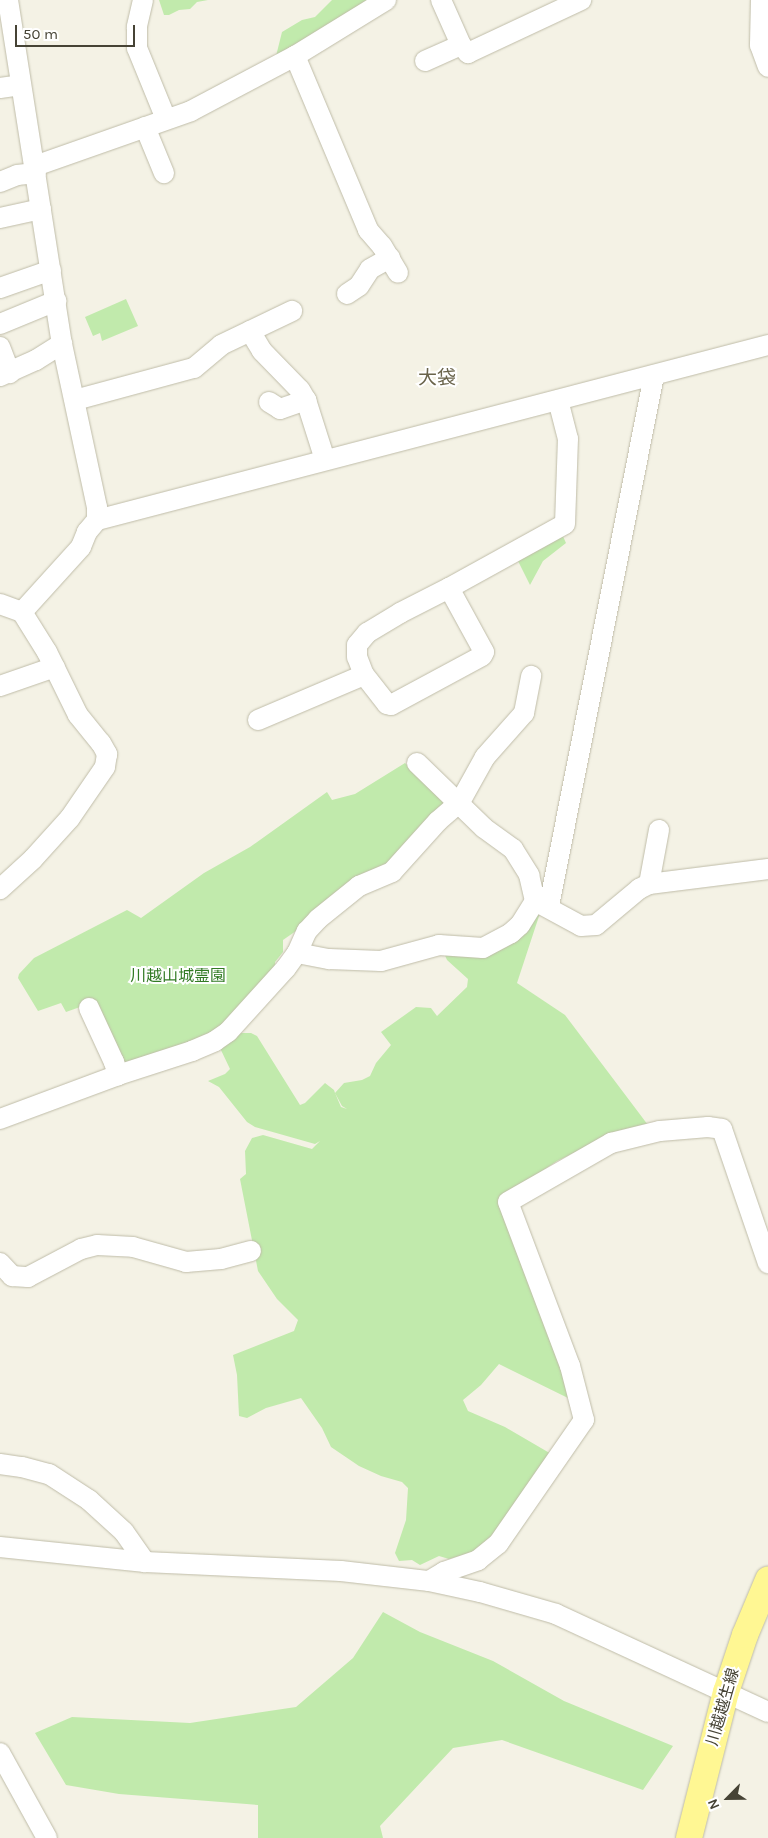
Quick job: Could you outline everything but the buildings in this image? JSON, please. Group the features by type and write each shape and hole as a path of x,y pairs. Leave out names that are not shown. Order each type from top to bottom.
{"main road":[{"name":"川越越生線","path":"688,1838 726,1692 745,1635 768,1580"}],"street":[{"path":"8,0 6,39 21,85 62,344 97,507 96,520 87,532 74,557 22,612"},
{"path":"143,0 138,27 137,48 166,119"},
{"path":"0,182 166,119 191,112 295,56 386,0"},
{"path":"440,0 461,45 468,53 581,0"},
{"path":"761,0 760,45 768,67"},
{"path":"425,61 461,45"},
{"path":"295,56 368,230 394,266 370,269 359,286 347,294"},
{"path":"0,88 21,85"},
{"path":"145,127 164,173"},
{"path":"0,218 41,209"},
{"path":"0,288 51,270"},
{"path":"0,324 56,301"},
{"path":"75,400 194,368 221,345 292,311"},
{"path":"250,332 262,351 300,390 306,400 325,460"},
{"path":"0,347 5,374 62,344"},
{"path":"96,520 768,345"},
{"path":"297,953 329,959 381,961 440,945 483,948 512,932 542,903 654,376"},
{"path":"269,402 280,409 306,400"},
{"path":"449,588 484,652 482,656 391,705 387,704 364,675 357,657 356,645 367,633 400,613 565,524 568,439 558,400"},
{"path":"0,604 22,612 55,667 64,690 78,716 107,754 106,767 70,818 33,859 0,889"},
{"path":"0,686 55,667"},
{"path":"258,720 364,675"},
{"path":"0,1120 118,1075 154,1064 215,1041 228,1032 297,953 308,931 318,919 359,886 392,872 438,821 460,802 485,756 524,713 531,676"},
{"path":"417,763 460,802 484,828 513,849 530,875 542,903 581,926 589,927 606,919 640,889 649,884 768,869"},
{"path":"649,884 659,830"},
{"path":"89,1008 118,1075"},
{"path":"429,1581 444,1572 478,1560 498,1544 584,1420 570,1366 508,1202 611,1143 660,1131 708,1126 722,1129 768,1263"},
{"path":"0,1263 12,1276 28,1277 81,1249 98,1244 133,1247 186,1262 222,1259 252,1251"},
{"path":"0,1464 49,1474 83,1496 124,1532 145,1562"},
{"path":"0,1547 145,1562 342,1571 429,1581 480,1592 556,1614 768,1712"},
{"path":"0,1752 47,1838"}],"green space":[{"path":"159,0 208,0 197,2 190,9 164,15"},
{"path":"332,0 375,0 276,56 282,32 302,20 315,17"},
{"path":"126,299 138,326 102,341 100,333 93,336 85,317"},
{"path":"561,532 566,543 543,561 530,585 516,557"},
{"name":"川越山城霊園","path":"405,763 446,804 398,860 283,940 283,952 275,962 275,967 223,1028 124,1069 94,1002 66,1012 61,1003 38,1011 18,978 19,974 34,958 127,910 141,918 204,873 250,847 327,792 332,800 355,794"},
{"path":"541,910 517,983 565,1015 648,1125 605,1138 557,1161 499,1200 543,1310 570,1399 499,1364 481,1385 463,1400 468,1411 505,1427 553,1455 482,1550 449,1559 439,1556 420,1565 412,1560 399,1561 395,1553 406,1520 408,1488 402,1482 381,1476 359,1466 331,1447 322,1428 301,1398 266,1408 247,1418 239,1416 237,1375 233,1355 294,1331 298,1320 277,1299 258,1271 240,1179 246,1174 245,1151 252,1138 263,1135 312,1149 320,1141 315,1144 255,1127 247,1122 219,1087 208,1081 225,1074 230,1069 220,1048 241,1033 251,1033 257,1036 300,1105 305,1103 325,1083 335,1093 344,1083 362,1080 370,1076 376,1063 391,1045 381,1032 416,1007 431,1008 437,1016 467,987 468,979 447,960 443,951 467,950"},
{"path":"383,1612 420,1632 493,1661 564,1701 673,1746 643,1790 502,1740 453,1748 380,1826 383,1838 258,1838 258,1805 119,1794 66,1785 35,1733 72,1717 190,1723 296,1707 353,1658"}],"district":[{"name":"大袋","path":"437,379"}]}
